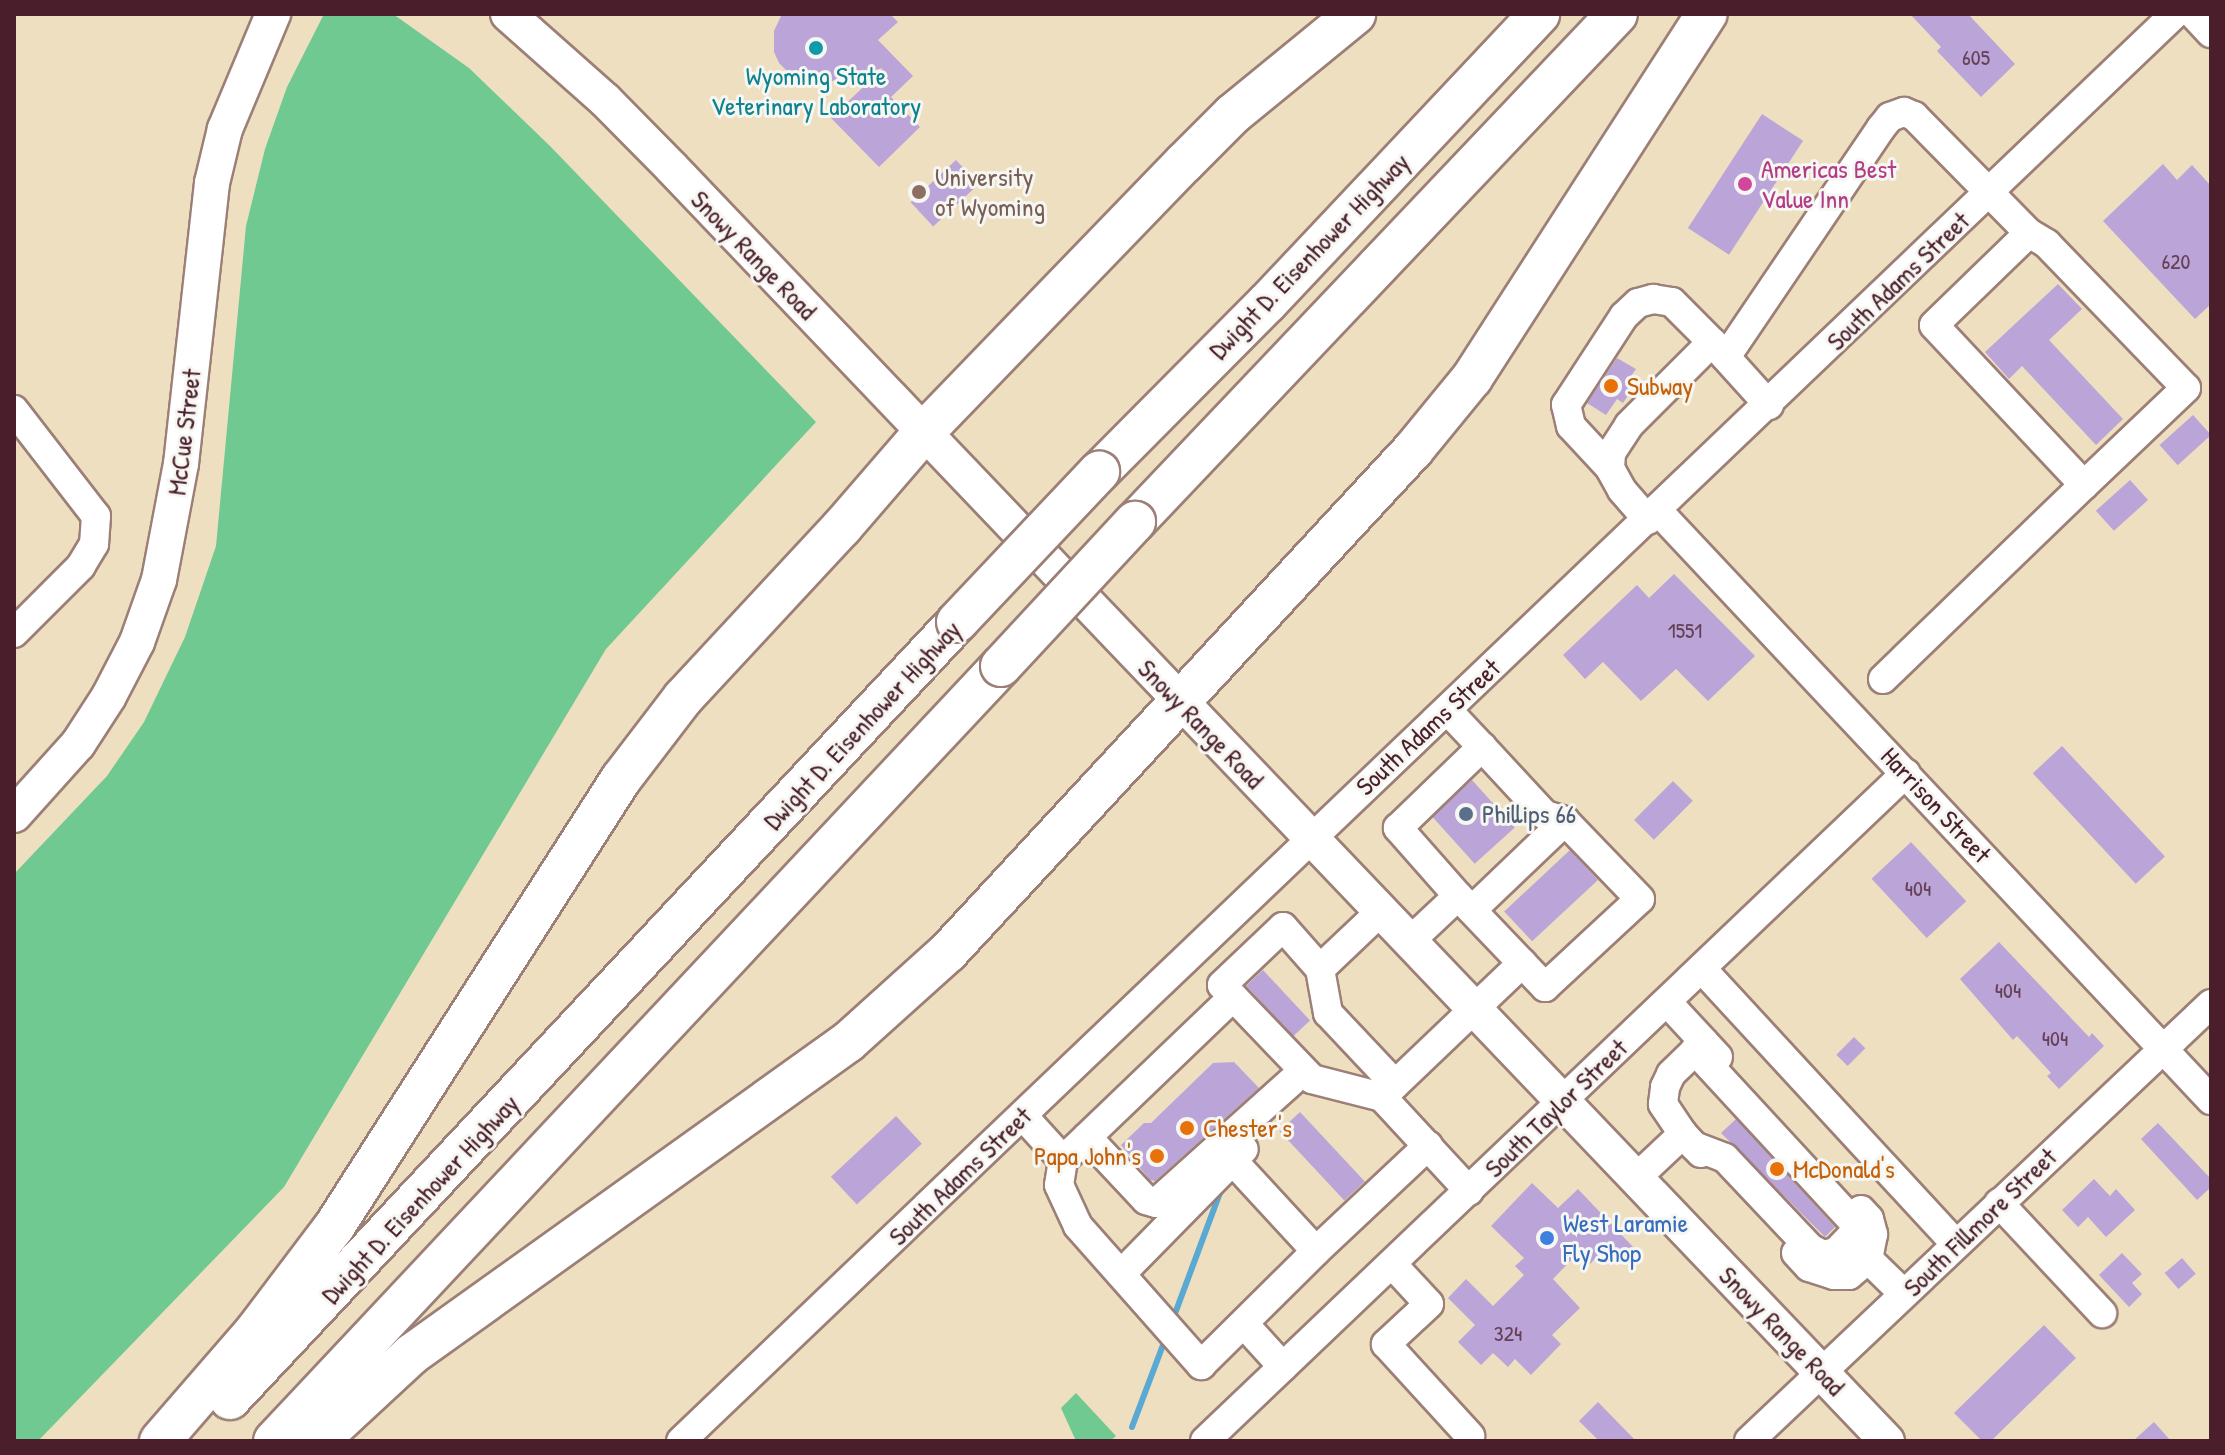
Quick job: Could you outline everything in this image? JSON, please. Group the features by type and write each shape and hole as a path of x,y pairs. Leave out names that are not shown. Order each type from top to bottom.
{"highway":[{"path":"160,1441 256,1330 334,1227 621,779 683,698 842,527 924,432 1233,114 1355,14"},
{"name":"Dwight D. Eisenhower Highway","path":"190,1441 957,622 1099,472 1267,303 1539,14"},
{"path":"274,1441 1135,522 1617,14"},
{"path":"318,1441 412,1354 848,1042 948,952 1413,450 1472,378 1707,14"}],"main road":[{"name":"McCue Street","path":"14,815 78,744 109,696 137,642 159,580 181,464 212,183 225,129 273,14"},
{"name":"Snowy Range Road","path":"508,14 605,100 1887,1441"}],"street":[{"name":"South Adams Street","path":"681,1441 2175,14"},
{"path":"2193,14 2211,33"},
{"path":"1610,468 1611,453 1629,425 1719,350 1890,117 1904,112 1914,116 2029,233 2047,244 2186,388 1883,679"},
{"path":"2029,233 1934,325 2084,485"},
{"name":"Harrison Street","path":"1769,405 1672,302 1653,299 1638,303 1624,316 1566,405 1571,426 1610,468 1622,490 1653,515 1906,773 2211,1100"},
{"path":"14,410 96,516 94,544 81,566 14,633"},
{"path":"1447,710 1482,747 1545,815 1565,821 1640,899 1545,987 1398,828 1482,747"},
{"name":"South Taylor Street","path":"1213,1438 1283,1367 1906,773"},
{"path":"1409,942 1465,903 1565,821"},
{"path":"1320,969 1380,912"},
{"path":"1388,1091 1308,1075 1222,985 1283,927 1320,969 1328,1013 1388,1091 1428,1146 1469,1191"},
{"path":"1388,1091 1522,963"},
{"path":"1702,969 1956,1244"},
{"path":"1233,997 1076,1148 1059,1185 1078,1226 1201,1365 1428,1146"},
{"path":"1667,1002 1699,1046 1859,1228 1864,1241 1852,1262 1845,1267 1829,1265 1725,1158 1688,1140"},
{"name":"South Fillmore Street","path":"1749,1441 2211,1004"},
{"path":"1699,1046 1869,1219 1873,1234 1868,1259 1849,1275 1821,1274 1809,1267 1688,1140 1663,1104 1671,1074 1699,1046"},
{"path":"1023,1116 1076,1148 1146,1200 1156,1203 1308,1075"},
{"path":"1121,1274 1233,1161 1308,1075"},
{"path":"1635,1179 1688,1140"},
{"path":"1233,1161 1316,1251"},
{"path":"1999,1203 2102,1313"},
{"path":"1868,1259 1904,1294"},
{"path":"1392,1264 1429,1304 1386,1344 1470,1436"},
{"path":"1244,1324 1283,1367"}],"green space":[{"path":"324,14 393,14 469,68 550,146 816,422 606,649 284,1187 38,1441 14,1441 14,874 107,776 144,722 185,637 216,546 246,226 265,149 287,87"},
{"path":"1076,1393 1116,1436 1110,1441 1076,1441 1061,1408"}],"building":[{"path":"782,14 890,14 898,22 878,40 913,76 891,97 920,127 879,167 831,118 883,68 820,84 795,79 779,63 774,52 774,31"},
{"path":"1910,14 1968,14 2015,64 1981,97 1937,51 1941,47"},
{"name":"Americas Best Value Inn","path":"1762,114 1803,141 1729,255 1688,228"},
{"path":"956,160 979,184 933,226 911,202"},
{"path":"2163,164 2177,180 2192,165 2211,186 2211,304 2195,319 2103,221"},
{"path":"2058,284 2082,309 2049,340 2123,419 2096,445 2022,366 2009,379 1985,352"},
{"name":"Subway","path":"1617,358 1636,369 1626,383 1633,388 1623,403 1617,399 1606,415 1587,403"},
{"path":"2193,415 2211,435 2178,465 2160,445"},
{"path":"2130,480 2148,500 2114,531 2096,511"},
{"path":"1674,574 1755,656 1708,701 1676,669 1641,701 1603,662 1585,679 1563,655 1637,585 1649,598"},
{"path":"2062,746 2165,856 2136,884 2033,773"},
{"name":"Phillips 66","path":"1472,780 1515,828 1475,864 1432,816"},
{"path":"1673,781 1693,801 1654,840 1634,820"},
{"path":"1911,842 1966,901 1927,938 1872,879"},
{"path":"1570,850 1598,880 1532,941 1504,911"},
{"path":"1999,942 2089,1037 2092,1033 2104,1046 2059,1089 2047,1076 2051,1073 2017,1036 2013,1040 1960,979"},
{"path":"1263,970 1310,1020 1293,1036 1246,986"},
{"path":"1854,1037 1865,1048 1848,1066 1836,1055"},
{"path":"1234,1062 1259,1088 1155,1181 1150,1180 1121,1145 1144,1123 1151,1123 1213,1063"},
{"path":"1300,1112 1365,1181 1344,1201 1280,1131"},
{"path":"896,1116 922,1144 857,1204 831,1177"},
{"path":"1736,1119 1835,1227 1825,1237 1721,1133"},
{"path":"2158,1123 2211,1179 2211,1187 2197,1200 2141,1139"},
{"path":"2094,1179 2110,1196 2116,1189 2135,1210 2106,1237 2088,1217 2078,1227 2062,1210"},
{"path":"1532,1183 1558,1208 1578,1189 1635,1249 1619,1264 1605,1248 1590,1264 1578,1253 1553,1279 1580,1308 1552,1335 1561,1344 1531,1375 1515,1359 1508,1367 1493,1353 1481,1365 1458,1342 1475,1325 1448,1298 1466,1279 1493,1306 1524,1275 1515,1266 1524,1258 1491,1226"},
{"path":"2122,1253 2142,1274 2132,1283 2142,1294 2129,1307 2099,1275"},
{"path":"2182,1258 2196,1274 2178,1289 2165,1273"},
{"path":"2044,1325 2076,1358 1991,1441 1982,1441 1954,1413"},
{"path":"1598,1402 1636,1441 1599,1441 1579,1421"},
{"path":"2154,1422 2171,1441 2133,1441"}],"waterway":[{"path":"1173,1319 1222,1187"},
{"path":"1132,1427 1166,1337"}],"place":[{"name":"Wyoming State Veterinary Laboratory","path":"816,48"},
{"name":"Americas Best Value Inn","path":"1745,184"},
{"name":"University of Wyoming","path":"919,192"},
{"name":"Subway","path":"1611,386"},
{"name":"Phillips 66","path":"1466,814"},
{"name":"Chester's","path":"1187,1128"},
{"name":"Papa John's","path":"1157,1156"},
{"name":"McDonald's","path":"1777,1169"},
{"name":"West Laramie Fly Shop","path":"1547,1238"}]}
